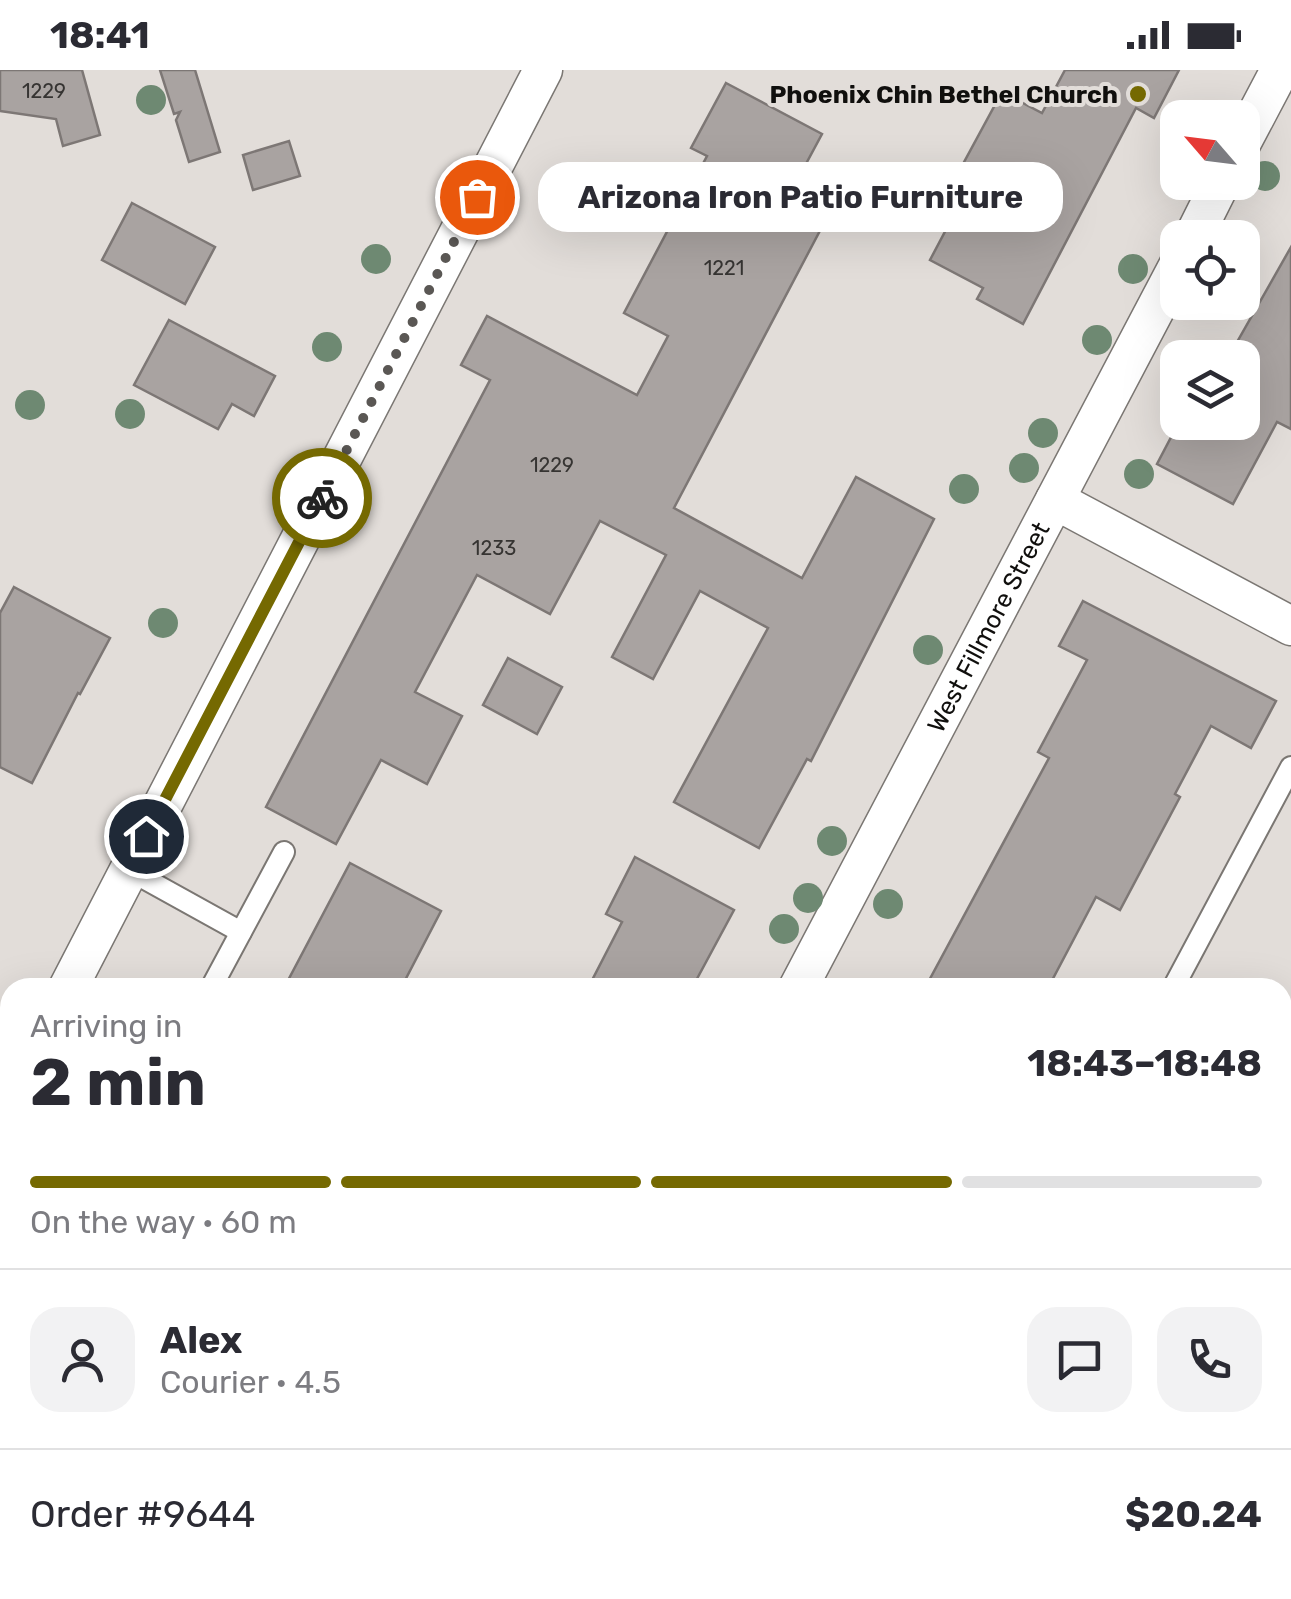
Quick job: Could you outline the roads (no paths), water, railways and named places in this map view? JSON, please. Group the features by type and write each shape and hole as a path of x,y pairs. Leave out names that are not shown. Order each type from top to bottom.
{"street":[{"path":"73,978 543,70"},
{"path":"1260,108 1280,70"},
{"name":"West Fillmore Street","path":"803,978 1160,300"},
{"path":"1054,500 1291,626"}],"lane":[{"path":"1179,978 1291,768"},
{"path":"217,978 284,852"},
{"path":"129,870 241,932"}],"place":[{"name":"Phoenix Chin Bethel Church","path":"1138,94"},
{"name":"Arizona Iron Patio Furniture","path":"477,197"}]}
